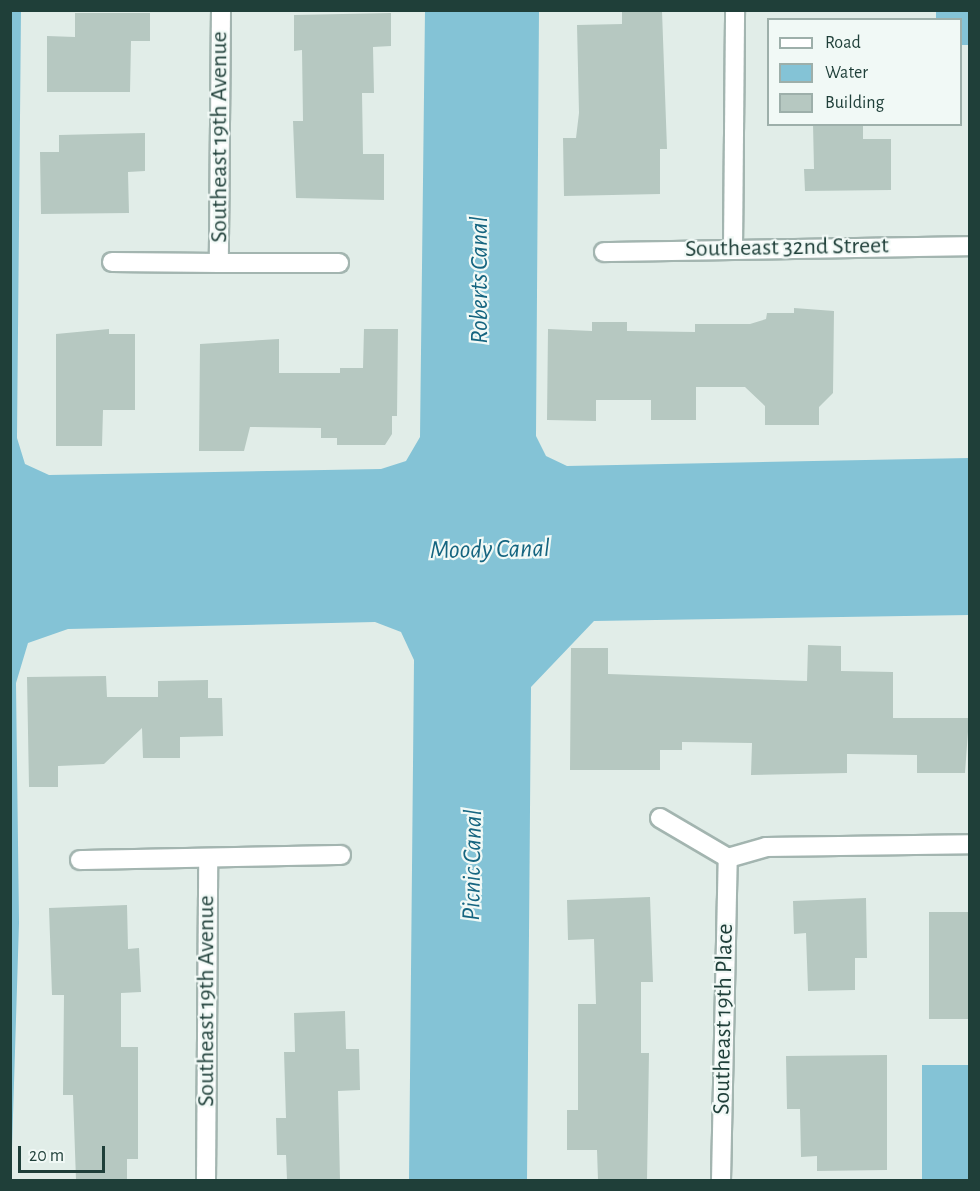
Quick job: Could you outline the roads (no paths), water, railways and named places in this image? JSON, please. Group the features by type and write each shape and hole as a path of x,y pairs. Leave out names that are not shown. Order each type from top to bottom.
{"street":[{"name":"Southeast 19th Avenue","path":"219,263 220,10"},
{"path":"733,248 735,10"},
{"name":"Southeast 32nd Street","path":"604,252 733,248 969,246"},
{"name":"Southeast 19th Avenue","path":"112,262 339,263"},
{"path":"660,818 728,858 766,847 969,844"},
{"path":"80,860 341,855"},
{"name":"Southeast 19th Avenue","path":"206,1180 208,858"},
{"name":"Southeast 19th Place","path":"721,1180 728,858"}],"water":[{"path":"425,10 539,11 536,436 546,456 567,466 969,458 969,615 594,621 531,687 527,1180 409,1180 414,660 401,632 375,622 68,629 28,643 16,683 19,923 11,1180 11,11 21,11 17,438 25,464 49,475 381,469 406,461 420,437"},
{"path":"936,11 969,11 969,45 962,45 962,18 936,18"},
{"path":"922,1065 969,1065 969,1180 922,1180"}],"water label":[{"name":"Roberts Canal","path":"480,280"},
{"name":"Moody Canal","path":"490,550"},
{"name":"Picnic Canal","path":"473,865"}]}
